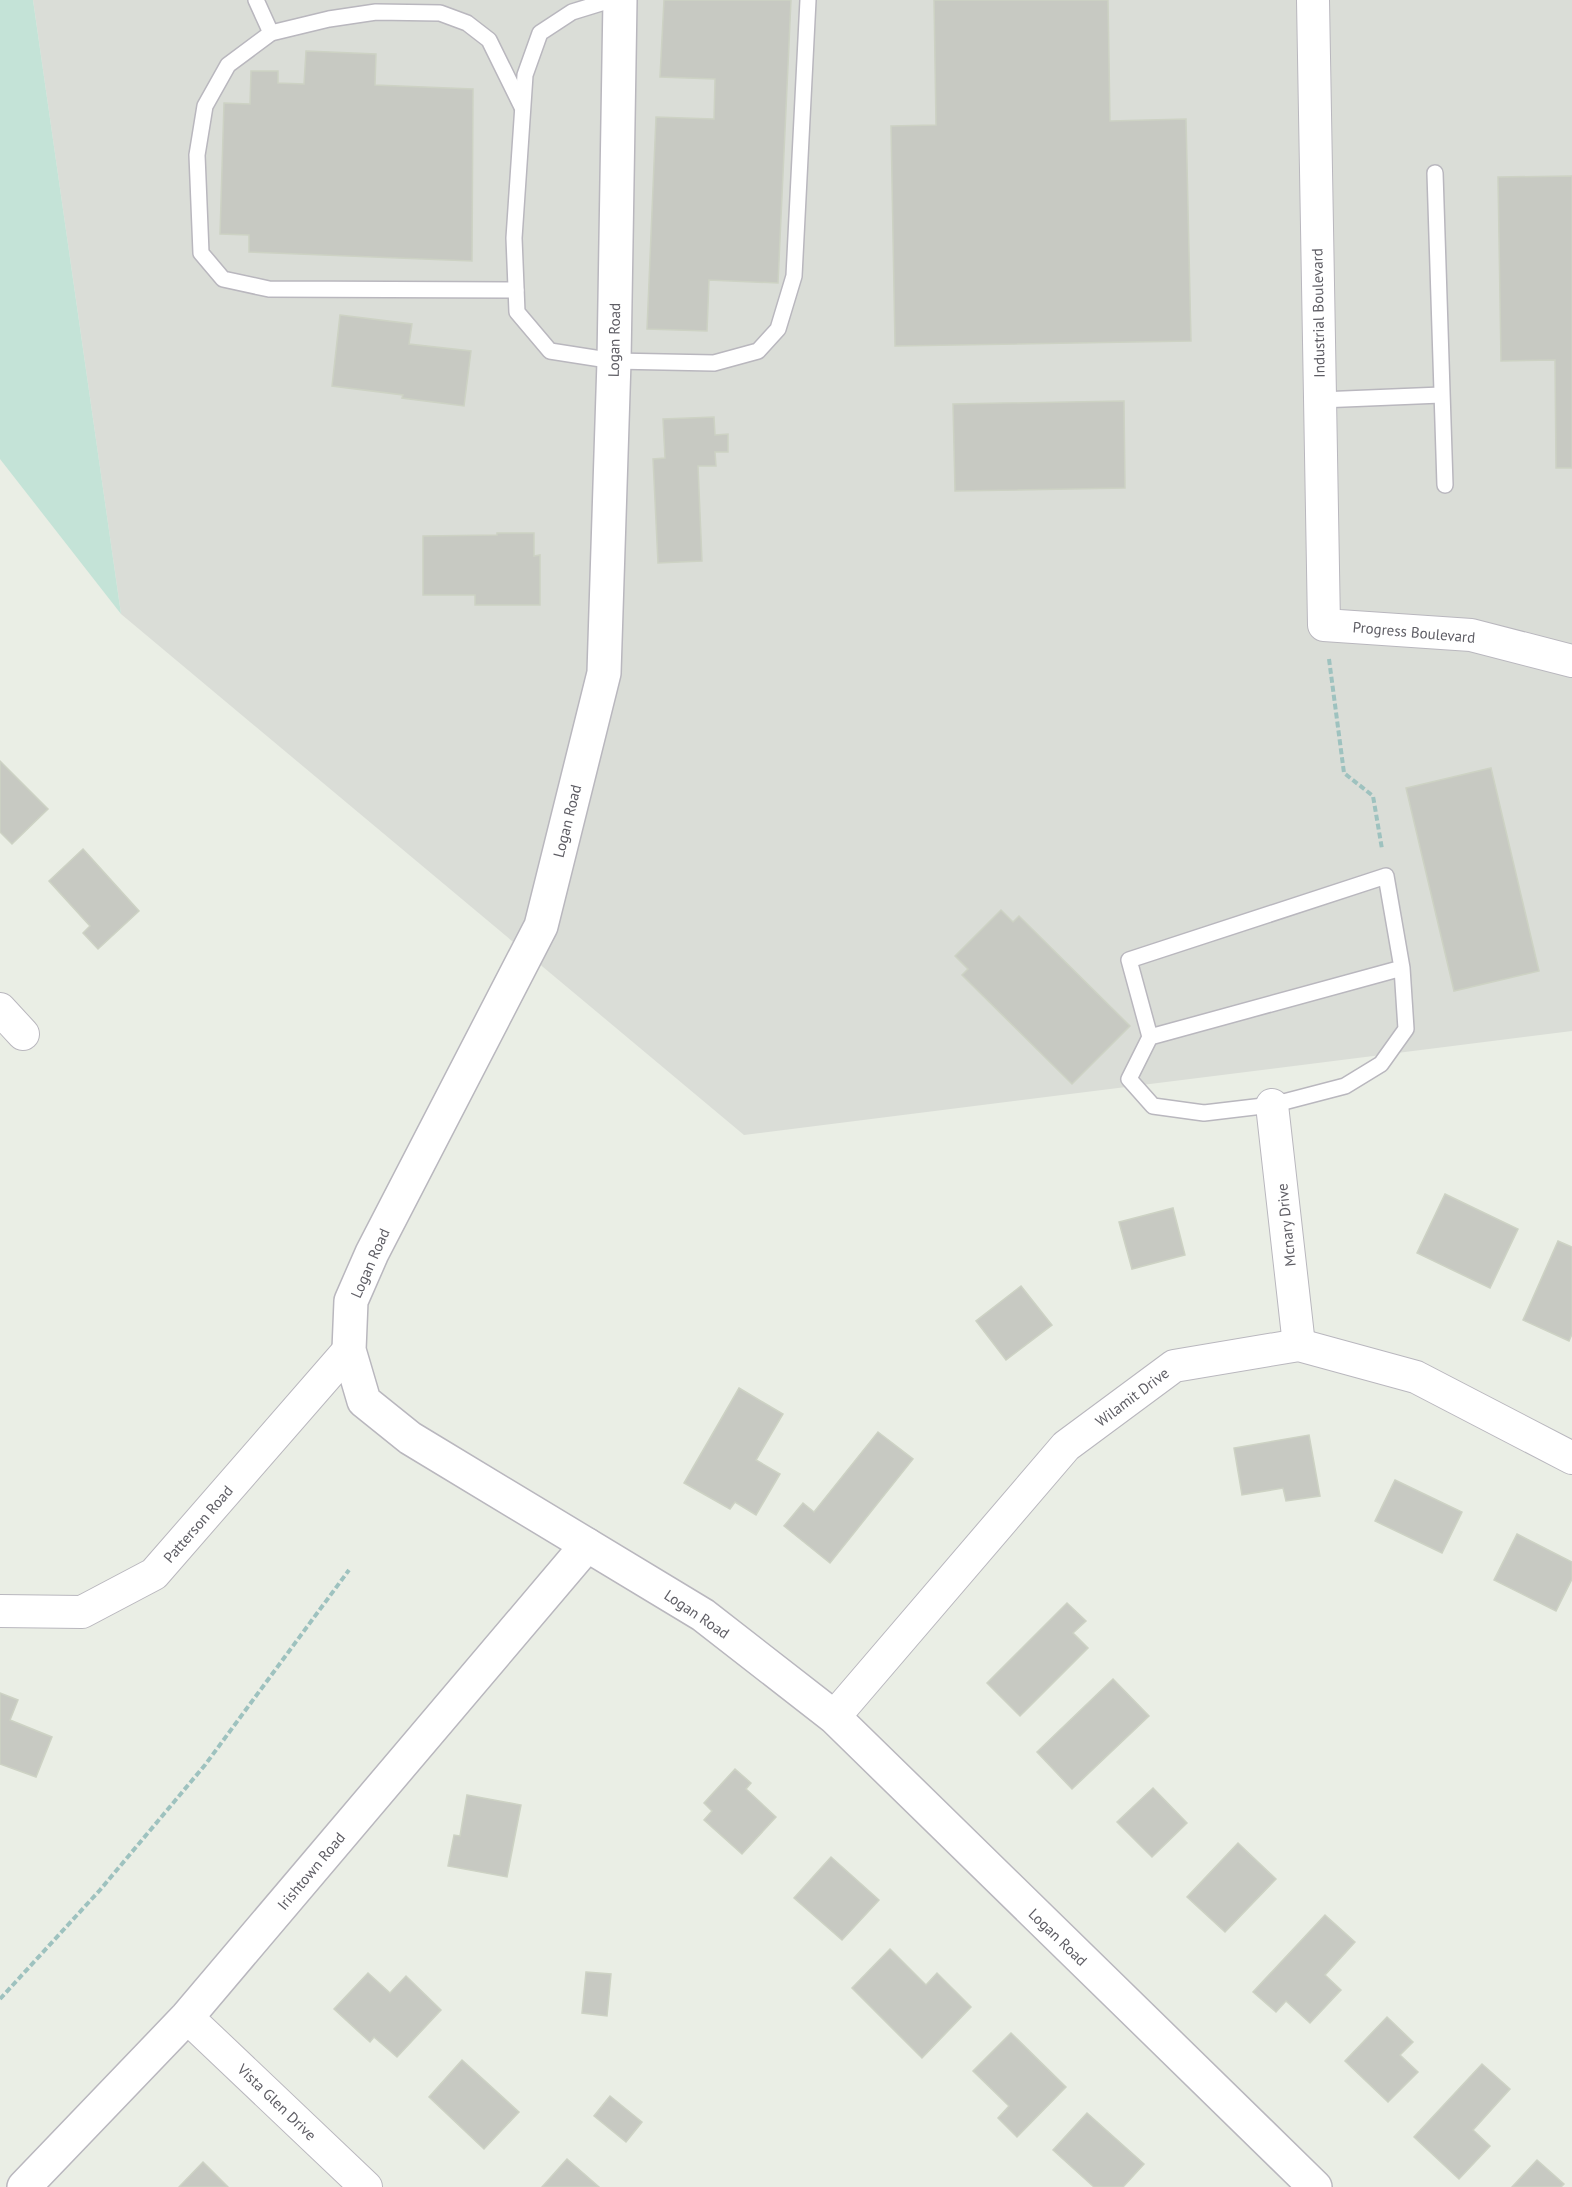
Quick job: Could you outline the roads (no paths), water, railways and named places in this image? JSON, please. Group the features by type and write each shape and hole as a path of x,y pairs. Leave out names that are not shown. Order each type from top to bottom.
{"street":[{"name":"Logan Road","path":"620,0 614,361 604,673 541,926 372,1253 351,1300 349,1350 364,1401 410,1438 703,1615 834,1718 1315,2187"},
{"name":"Industrial Boulevard","path":"1313,0 1324,626"},
{"name":"Progress Boulevard","path":"1324,626 1471,635 1572,661"},
{"path":"0,1009 23,1034"},
{"name":"Mcnary Drive","path":"1272,1105 1299,1345"},
{"name":"Wilamit Drive","path":"834,1718 1066,1446 1174,1366 1299,1345 1416,1377 1572,1458"},
{"name":"Patterson Road","path":"0,1611 82,1612 154,1574 349,1350"},
{"name":"Irishtown Road","path":"24,2187 187,2017 587,1545"},
{"name":"Vista Glen Drive","path":"187,2017 366,2187"}],"lane":[{"path":"256,0 271,33"},
{"path":"611,0 572,12 540,33 525,75 514,238 517,312 550,351 614,361 714,363 758,351 778,329 794,276 808,0"},
{"path":"516,290 269,289 223,279 201,253 197,155 205,106 228,65 271,33 329,19 376,12 440,13 467,23 489,40 523,110"},
{"path":"1436,173 1445,485"},
{"path":"1320,400 1441,395"},
{"path":"1386,876 1402,968 1406,1029 1381,1064 1345,1086 1272,1105 1204,1113 1153,1106 1129,1079 1150,1037 1129,960 1386,876"},
{"path":"1150,1037 1402,968"}]}
